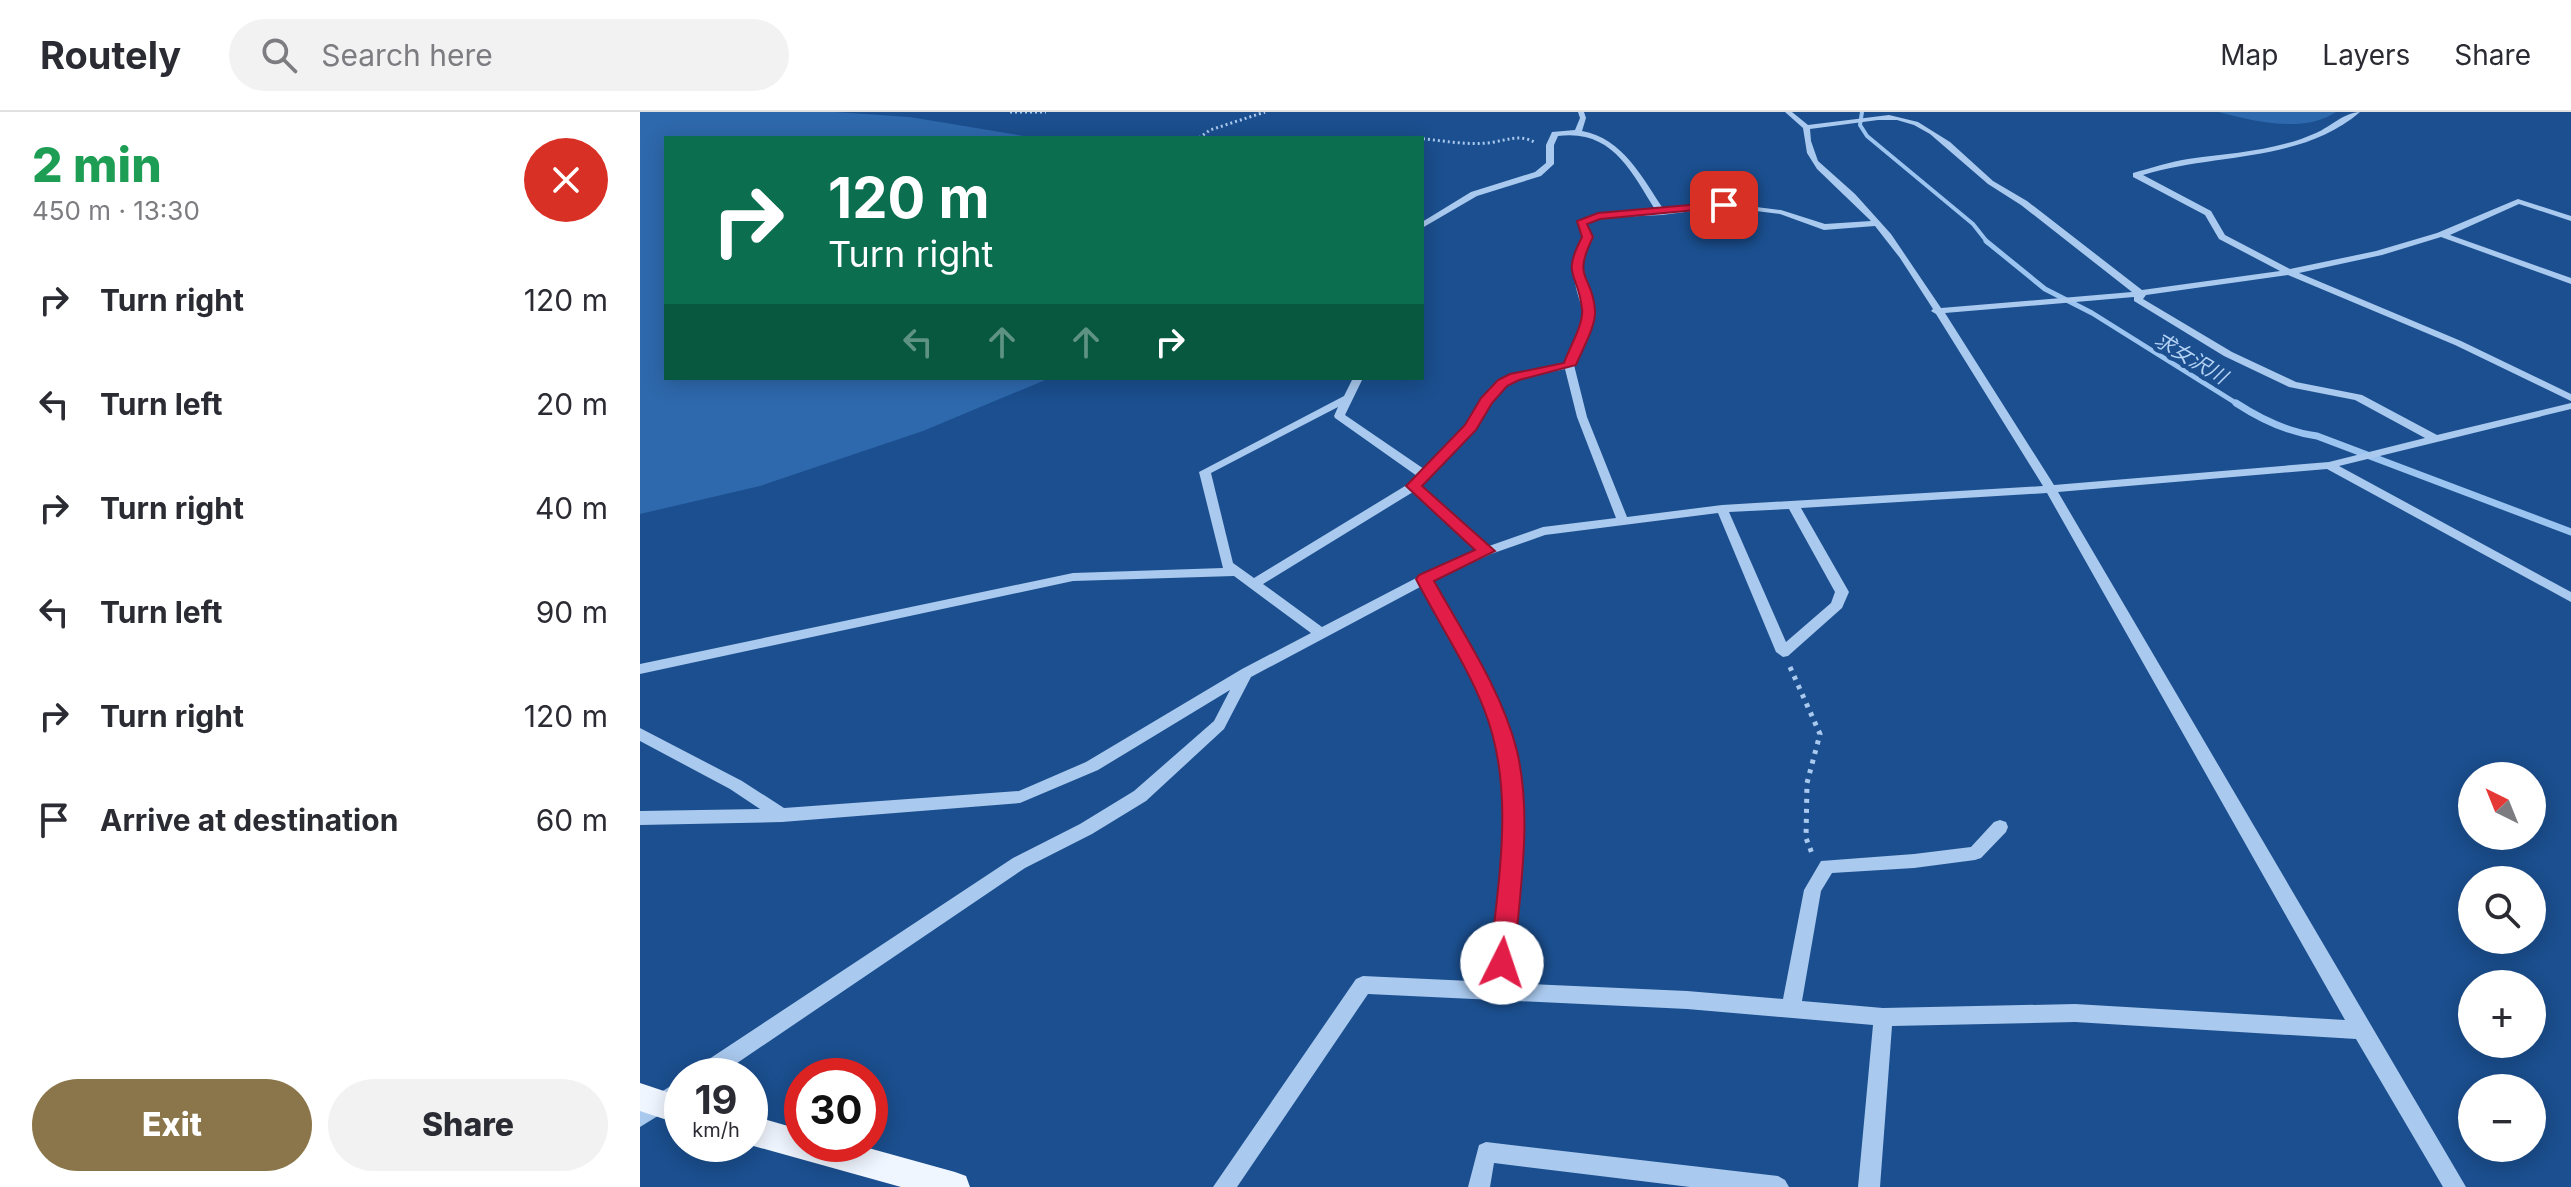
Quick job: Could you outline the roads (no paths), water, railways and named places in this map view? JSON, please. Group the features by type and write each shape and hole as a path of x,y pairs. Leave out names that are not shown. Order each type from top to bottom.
{"main road":[{"path":"768,1135 955,1187"}],"street":[{"path":"1578,132 1583,118 1581,112"},
{"path":"1788,112 1806,127 1814,164 1853,196 1920,277 1936,311 2050,489 2359,1030 2455,1187"},
{"path":"2357,112 2288,146 2182,162 2136,175 2208,213 2222,237 2289,272 2458,343 2571,398"},
{"path":"1806,127 1894,115 1928,129 2004,195 2024,203 2142,295"},
{"path":"1424,225 1474,194 1538,174 1550,164 1550,145 1555,134 1578,132 1611,142 1662,213"},
{"path":"1936,311 2142,295 2289,272 2443,235 2518,201 2571,219"},
{"path":"1623,521 1582,417 1569,365 1589,312 1576,268 1588,237 1581,223 1598,216 1662,213 1724,205 1781,212 1824,227 1876,223"},
{"path":"2443,235 2571,281"},
{"path":"2142,295 2137,299 2228,354 2293,385 2358,397 2437,440"},
{"path":"1255,583 1414,486 1471,427 1486,401 1503,383 1515,377 1569,365"},
{"path":"1357,380 1339,416 1424,475"},
{"path":"1321,633 1227,565 1205,472 1347,398"},
{"path":"640,818 782,815 1020,797 1092,766 1247,673 1425,579 1487,551 1543,531 1722,509 2050,489 2329,465 2571,406"},
{"path":"2329,465 2571,598"},
{"path":"1414,486 1487,551"},
{"path":"1722,509 1783,652 1837,605 1842,592 1793,504"},
{"path":"640,669 1073,577 1236,572"},
{"path":"1425,579 1494,708 1507,753 1513,823 1500,992"},
{"path":"728,1058 1019,863 1086,829 1140,796 1219,725 1247,673"},
{"path":"640,734 736,785 782,815"},
{"path":"1791,1009 1813,890 1827,866 1914,861 1975,853 2000,827"},
{"path":"1224,1187 1363,985 1687,1000 1883,1017 2075,1013 2359,1030"},
{"path":"1869,1187 1883,1017"},
{"path":"1479,1187 1486,1152 1778,1187"}],"waterway":[{"name":"求女沢川","path":"1862,112 1860,125 1867,136 1973,224 1987,242"},
{"name":"求女沢川","path":"1987,242 2045,289 2092,313 2239,405"},
{"name":"求女沢川","path":"2236,403 2285,428 2317,436 2571,532"}]}
